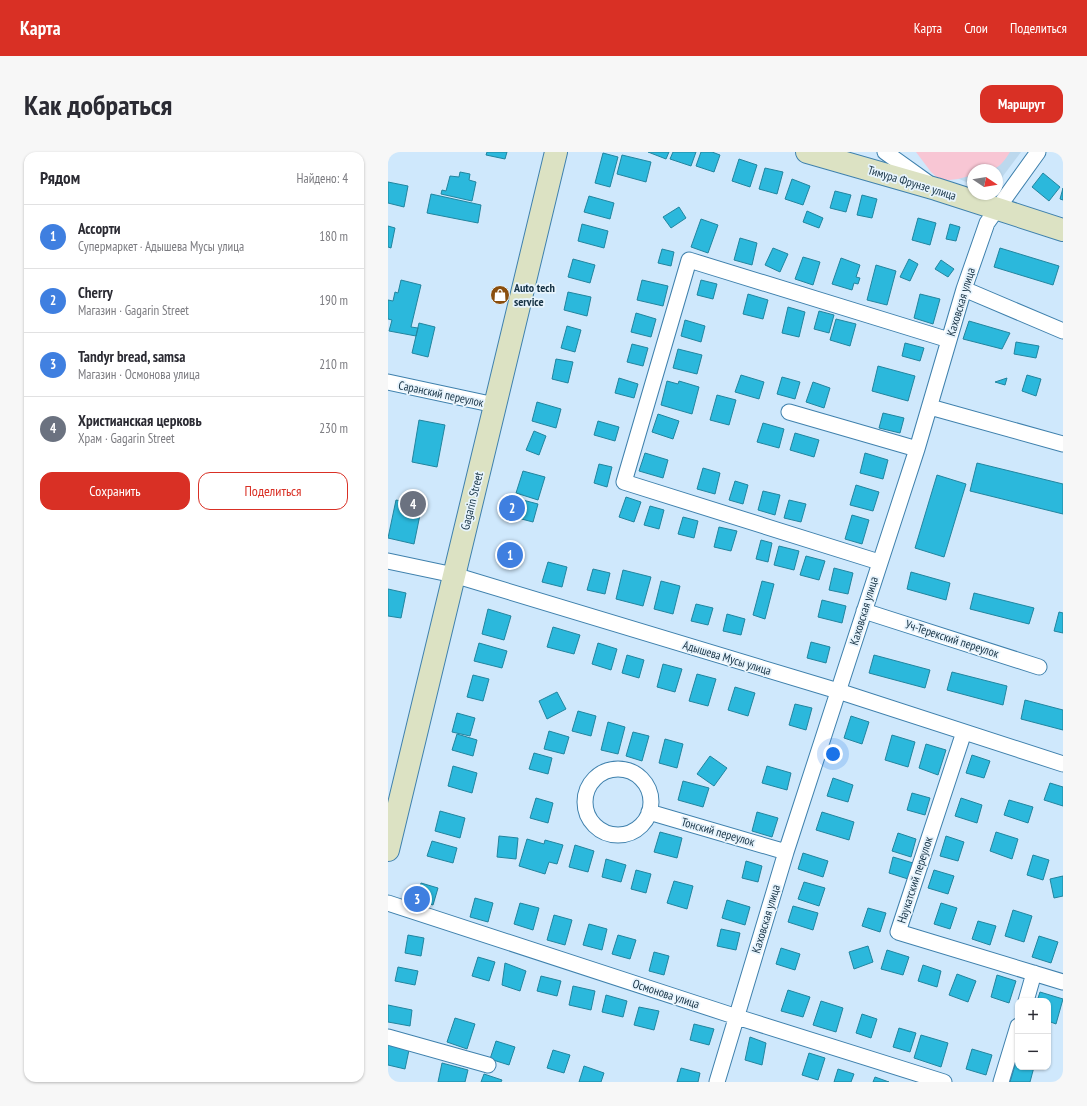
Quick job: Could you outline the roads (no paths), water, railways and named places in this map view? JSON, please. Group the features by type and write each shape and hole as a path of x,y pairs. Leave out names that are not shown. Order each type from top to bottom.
{"main road":[{"name":"Gagarin Street","path":"388,850 556,152"},
{"name":"Тимура Фрунзе улица","path":"807,152 936,189 1063,230"}],"street":[{"path":"885,152 936,189"},
{"name":"Каховская улица","path":"717,1082 786,852 879,562 917,449 964,289 987,223 1038,152"},
{"path":"879,562 624,482 690,260 949,340"},
{"path":"964,289 1063,331"},
{"name":"Саранский переулок","path":"388,382 495,405"},
{"path":"930,407 1063,444"},
{"path":"789,412 917,449"},
{"name":"Адышева Мусы улица","path":"388,561 454,575 838,691 1063,764"},
{"name":"Уч-Терекский переулок","path":"864,611 1039,667"},
{"name":"Наукатский переулок","path":"964,732 898,932 1063,982"},
{"path":"615,769 626,769 637,775 645,783 651,800 649,812 643,824 634,831 623,835 611,835 600,830 587,816 585,793 592,781 600,774 615,769"},
{"name":"Тонский переулок","path":"649,812 786,852"},
{"name":"Осмонова улица","path":"388,903 737,1017 944,1082"},
{"path":"1027,998 1034,973"},
{"path":"1001,1082 1016,1034"},
{"path":"388,1037 488,1065"}],"place":[{"name":"Auto tech service","path":"500,295"},
{"name":"Христианская церковь","path":"413,504"},
{"name":"Cherry","path":"512,508"},
{"name":"Ассорти","path":"510,555"},
{"name":"Tandyr bread, samsa","path":"417,899"}]}
